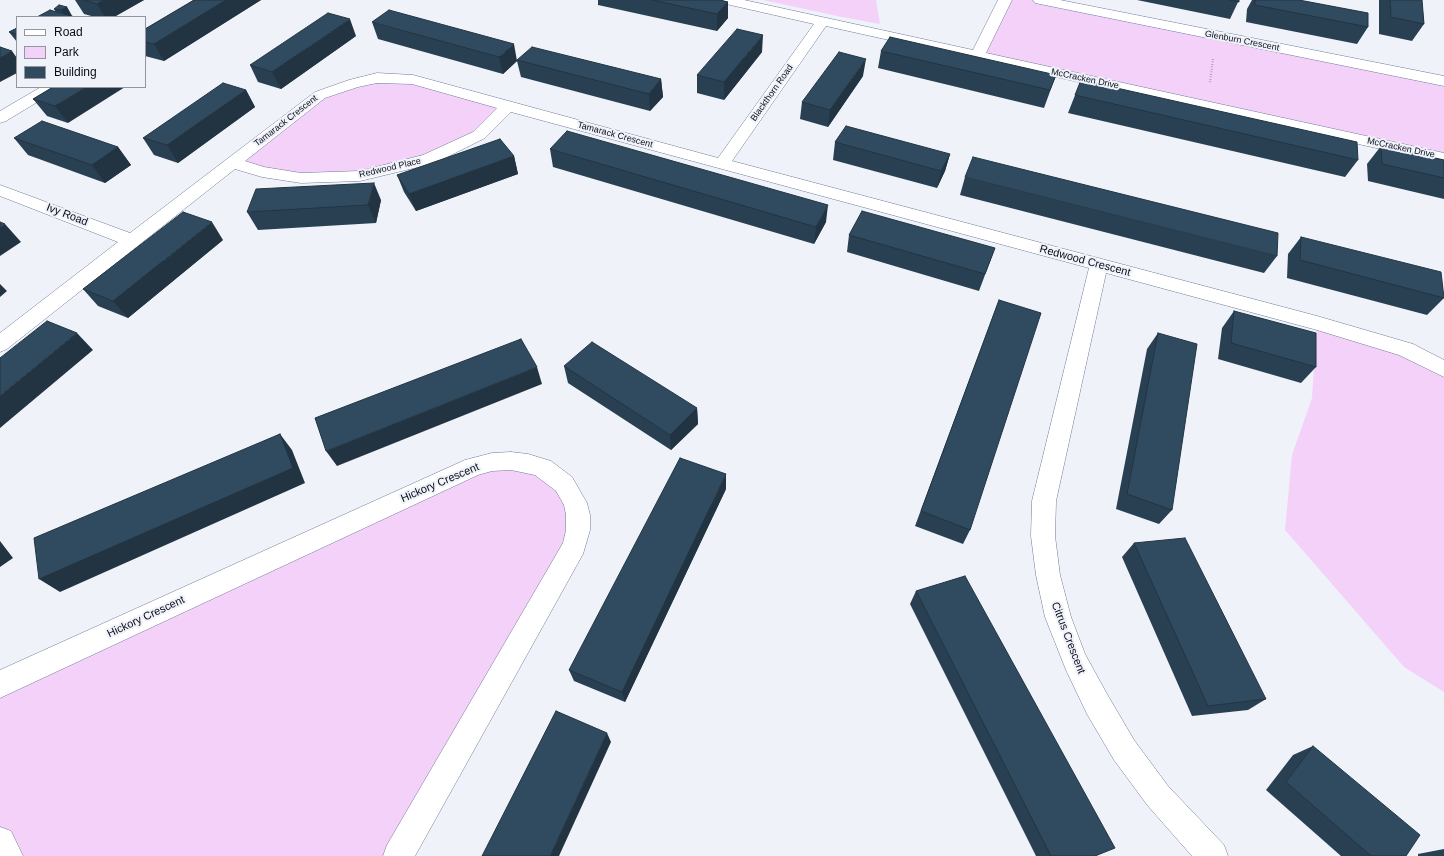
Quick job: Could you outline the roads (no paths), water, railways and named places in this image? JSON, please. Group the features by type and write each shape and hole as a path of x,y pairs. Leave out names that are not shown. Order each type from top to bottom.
{"street":[{"name":"McCracken Drive","path":"726,0 1444,158"},
{"path":"978,55 1005,0"},
{"name":"Glenburn Crescent","path":"1040,0 1444,81"},
{"name":"Blackthorn Road","path":"722,164 823,21"},
{"name":"Tamarack Crescent","path":"0,344 320,95 354,83 377,78 413,80 722,164"},
{"path":"0,118 50,88"},
{"name":"Redwood Place","path":"233,163 262,172 301,178 360,176 428,159 479,135 508,106"},
{"name":"Redwood Crescent","path":"722,164 1099,264 1406,349 1444,369"},
{"name":"Ivy Road","path":"0,190 133,241"},
{"name":"Citrus Crescent","path":"1099,264 1044,501 1043,536 1048,575 1058,617 1075,661 1097,704 1124,750 1158,796 1213,856"},
{"name":"Hickory Crescent","path":"0,684 472,467 492,462 511,461 528,463 543,468 564,484 575,503 578,515 578,530 574,546 398,856"},
{"path":"0,842 8,856"}]}
